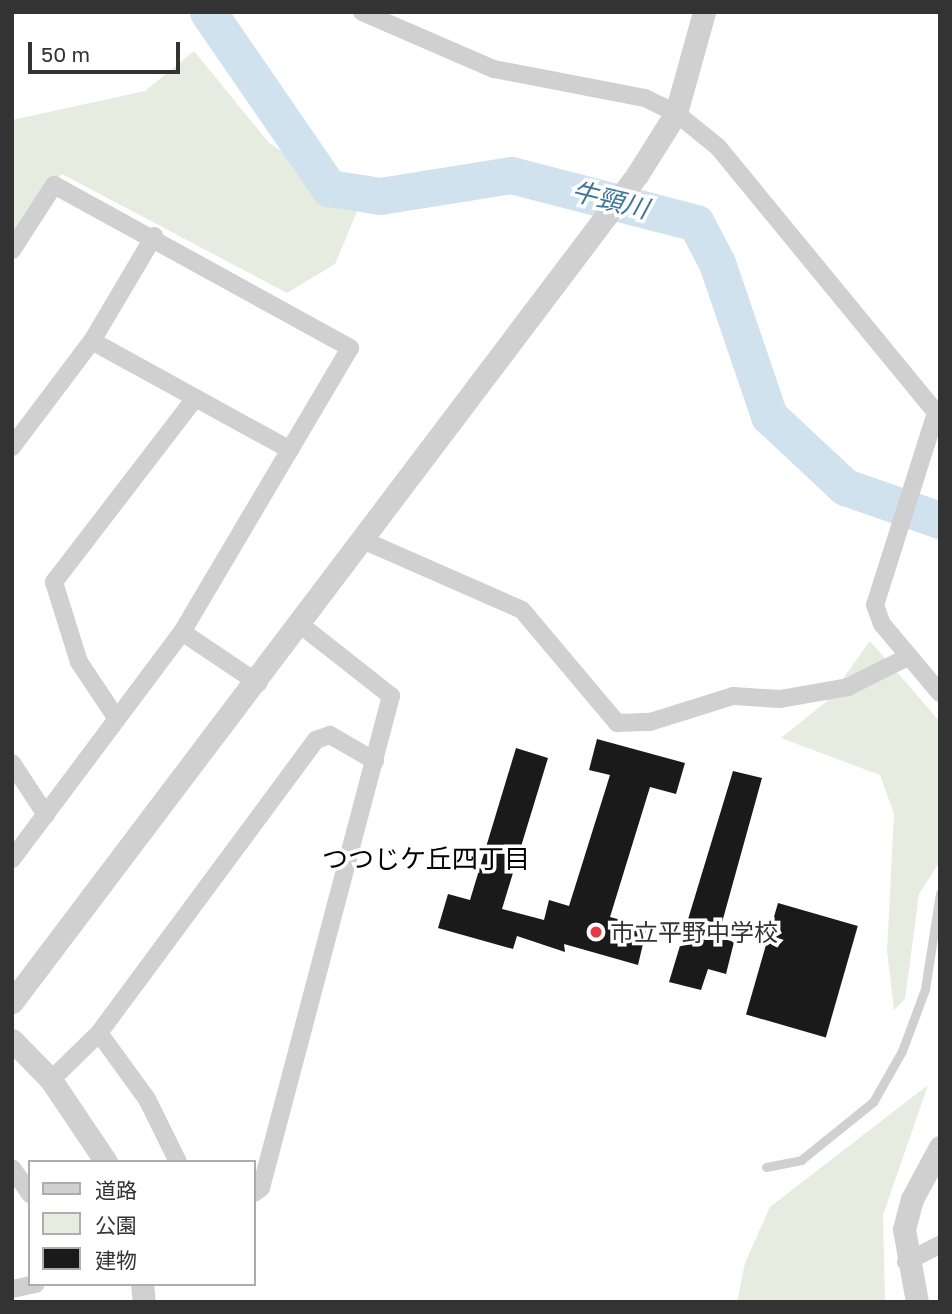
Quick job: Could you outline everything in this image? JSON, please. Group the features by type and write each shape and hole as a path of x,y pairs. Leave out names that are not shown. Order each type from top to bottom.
{"street":[{"path":"362,12 494,69 645,98 676,113 718,147 938,417 875,605 908,657 940,693"},
{"path":"12,1002 302,626 637,175 676,113 704,12"},
{"path":"12,250 54,185 154,236 350,348 182,632 12,859"},
{"path":"12,447 92,341 154,236"},
{"path":"92,341 290,450"},
{"path":"117,719 79,662 54,582 195,398"},
{"path":"365,541 522,610 617,723 650,722 733,696 780,699 848,687 908,657"},
{"path":"256,1192 261,1188 391,696 302,626"},
{"path":"182,632 258,683"},
{"path":"51,1080 99,1033 316,740 330,735 375,761"},
{"path":"12,763 46,815"},
{"path":"99,1033 148,1099 177,1160"},
{"path":"12,1040 51,1080 105,1160"},
{"path":"917,1302 906,1262 912,1199 940,1147"},
{"path":"12,1168 28,1191"},
{"path":"906,1262 940,1245"}],"lane":[{"path":"766,1167 802,1160 873,1102 902,1051 925,989 940,892"}],"green space":[{"path":"194,51 269,143 361,202 335,264 287,293 62,174 12,237 12,120 145,91"},
{"path":"870,641 940,722 940,861 919,894 905,999 894,1010 887,951 894,814 880,775 781,738 826,702"},
{"path":"928,1085 883,1215 885,1302 737,1302 745,1263 770,1207"}],"building":[{"path":"597,739 685,763 676,794 650,787 610,917 647,927 638,965 564,944 565,952 517,936 513,949 438,928 448,894 470,900 516,748 548,758 502,909 544,920 549,900 569,906 610,775 589,770"},
{"path":"733,771 762,778 718,937 734,942 726,974 708,969 701,990 669,982"},
{"path":"778,903 858,926 826,1037 746,1015"}],"waterway":[{"name":"牛頸川","path":"208,12 329,188 380,196 511,175 696,223 717,263 769,416 845,487 940,520"}],"place":[{"name":"市立平野中学校","path":"596,932"}],"district":[{"name":"つつじケ丘四丁目","path":"426,859"}]}
